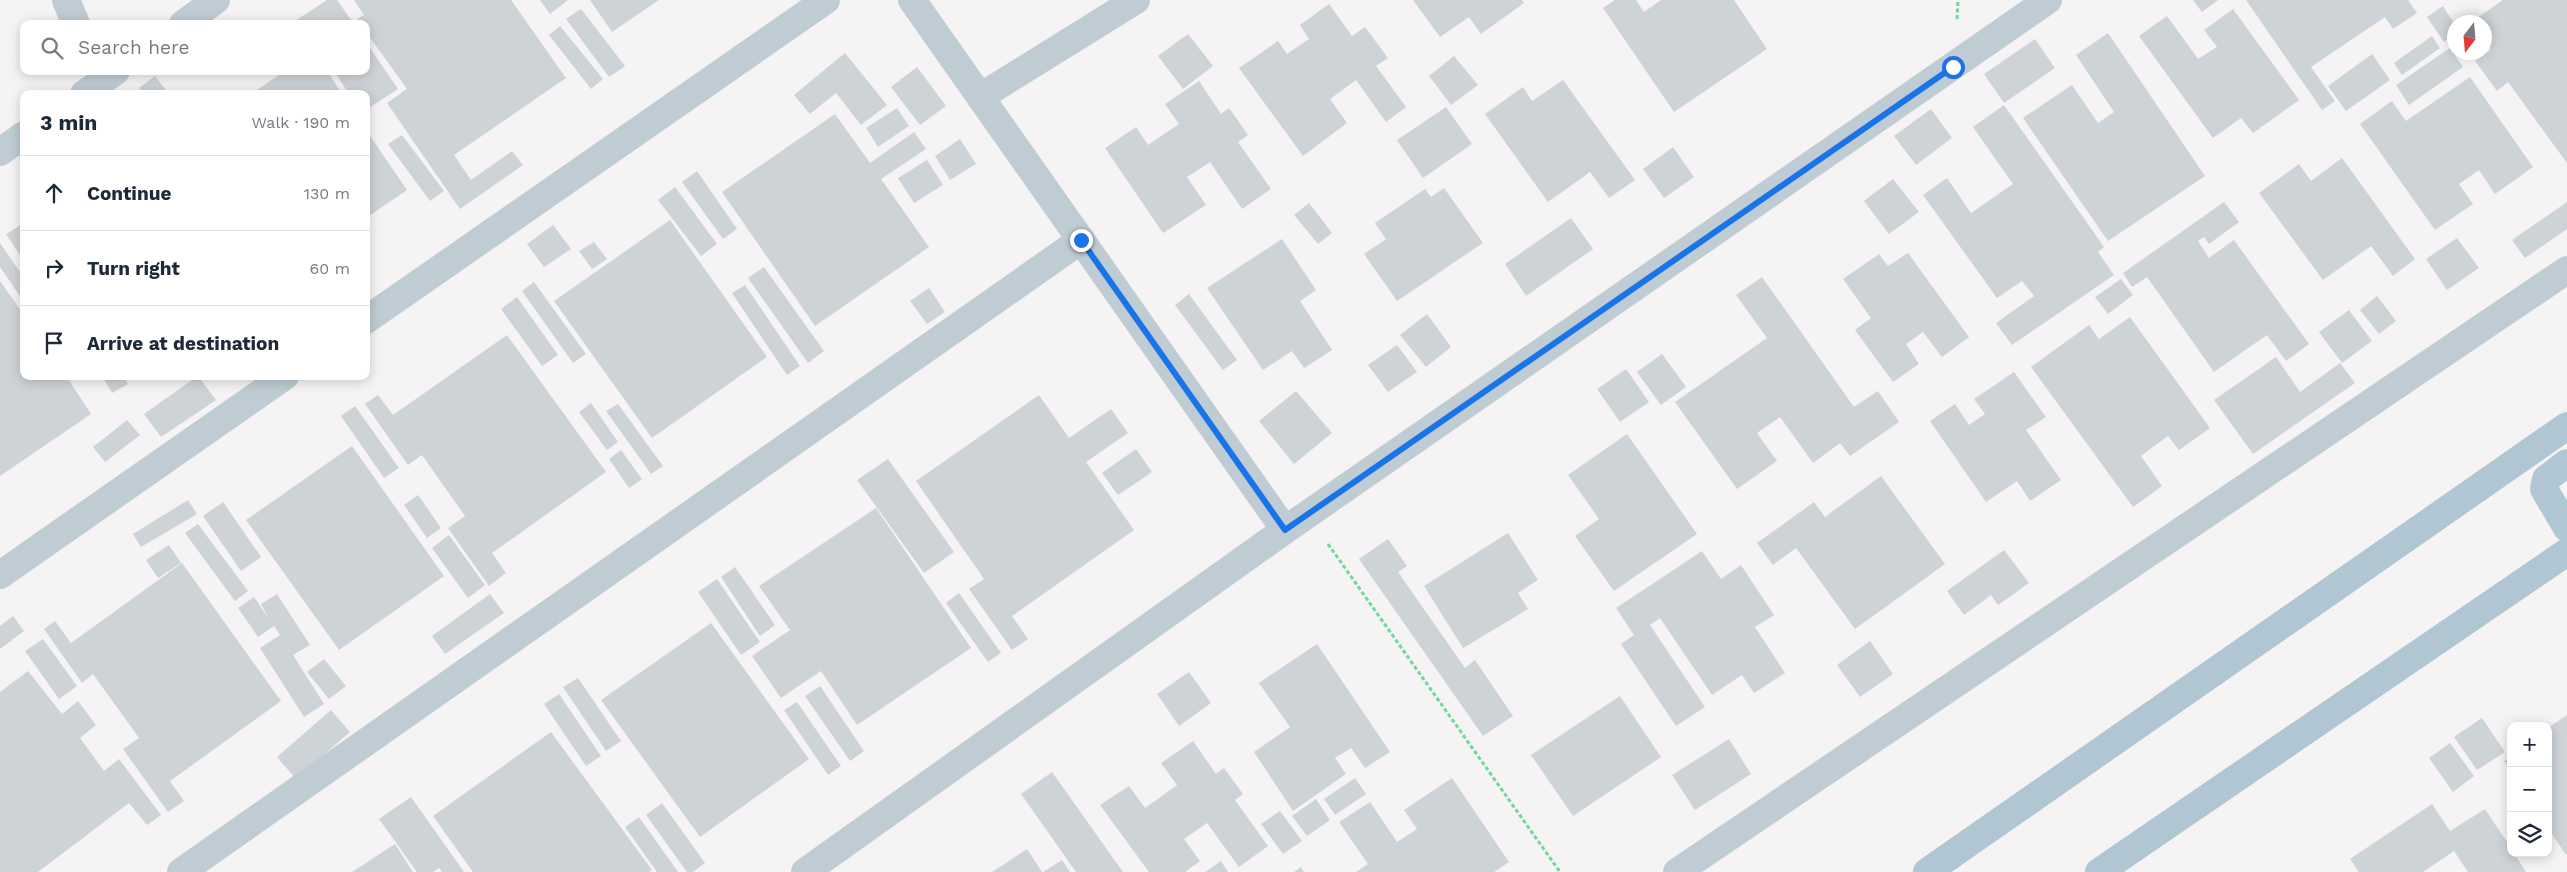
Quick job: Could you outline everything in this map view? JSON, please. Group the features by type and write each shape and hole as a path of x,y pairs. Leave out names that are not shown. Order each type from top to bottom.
{"main road":[{"path":"1927,872 2567,426"},
{"path":"2567,463 2546,479 2544,489 2567,528"},
{"path":"2099,872 2567,552"}],"street":[{"path":"66,0 74,20"},
{"path":"188,20 216,0"},
{"path":"370,317 826,0"},
{"path":"912,0 1285,530"},
{"path":"980,97 1136,0"},
{"path":"804,872 1285,530 2048,0"},
{"path":"0,152 20,138"},
{"path":"181,872 1081,240"},
{"path":"1677,872 2567,270"},
{"path":"0,575 280,380"}],"path":[{"path":"1308,515 1560,872"}],"building":[{"path":"327,0 337,0 351,20 299,20"},
{"path":"354,0 511,0 566,78 454,155 471,180 512,151 523,165 460,209 387,103 407,89 370,38 370,20 357,19 364,15"},
{"path":"540,0 568,0 550,14"},
{"path":"590,0 659,0 612,32"},
{"path":"1413,0 1522,0 1524,3 1481,34 1469,17 1440,37"},
{"path":"1615,0 1636,0 1644,12 1661,0 1734,0 1767,49 1674,112 1603,8"},
{"path":"2193,0 2218,0 2202,12"},
{"path":"2246,0 2408,0 2417,13 2393,29 2385,17 2311,67 2335,101 2322,110"},
{"path":"2503,0 2567,0 2567,163 2508,82 2497,91 2475,61 2492,60 2492,15 2481,15"},
{"path":"1329,4 1352,36 1365,27 1388,58 1376,66 1406,107 1386,122 1356,80 1330,99 1347,123 1303,156 1239,68 1278,41 1287,54 1309,39 1300,25"},
{"path":"2443,6 2449,15 2447,15 2447,40 2444,42 2427,17"},
{"path":"581,9 625,66 609,77 566,19"},
{"path":"2233,9 2299,100 2253,133 2241,118 2213,138 2139,36 2167,16 2198,59 2217,47 2204,30"},
{"path":"560,26 603,79 591,89 549,35"},
{"path":"2108,33 2205,176 2108,241 2023,118 2072,85 2098,123 2114,112 2076,55"},
{"path":"1188,34 1213,66 1183,89 1158,56"},
{"path":"2432,36 2440,48 2402,75 2394,63"},
{"path":"2035,39 2055,68 2004,103 1984,74"},
{"path":"370,48 398,89 370,107 370,90 346,90 337,75 370,75"},
{"path":"2447,50 2447,60 2458,60 2463,67 2409,105 2396,85"},
{"path":"845,53 887,105 861,125 836,93 810,114 794,95"},
{"path":"2372,54 2390,80 2346,111 2328,86"},
{"path":"1454,56 1478,85 1451,105 1429,76"},
{"path":"917,67 946,106 920,125 891,87"},
{"path":"279,75 330,75 339,90 257,90"},
{"path":"155,76 166,90 140,90 139,88"},
{"path":"2470,77 2533,167 2495,194 2479,170 2459,184 2473,204 2435,230 2360,124 2392,101 2406,121"},
{"path":"1563,80 1635,180 1609,198 1590,172 1548,202 1485,114 1523,87 1532,101"},
{"path":"1199,81 1221,114 1229,108 1248,135 1238,142 1271,189 1242,209 1210,162 1187,177 1206,205 1163,233 1105,148 1136,127 1148,145 1179,124 1165,104"},
{"path":"2004,105 2104,247 2098,252 2114,275 2012,345 1996,323 2034,296 2022,281 1997,298 1923,195 1947,178 1971,213 2013,184 1973,127"},
{"path":"1446,107 1472,144 1423,178 1397,140"},
{"path":"897,108 909,126 878,147 866,128"},
{"path":"1931,109 1952,138 1916,165 1894,136"},
{"path":"835,114 870,163 914,132 926,149 881,179 929,247 815,326 722,192"},
{"path":"402,135 444,191 430,201 388,144"},
{"path":"370,136 407,190 370,215"},
{"path":"960,139 976,164 950,180 935,156"},
{"path":"1673,147 1694,177 1664,198 1643,169"},
{"path":"2342,158 2415,259 2393,276 2371,246 2323,280 2259,193 2299,164 2311,181"},
{"path":"927,160 943,185 914,203 898,178"},
{"path":"697,171 737,229 723,239 682,182"},
{"path":"1893,179 1919,212 1889,234 1864,201"},
{"path":"675,187 717,244 701,256 658,200"},
{"path":"1444,188 1483,243 1397,301 1364,254 1386,239 1375,223 1425,189 1431,197"},
{"path":"2224,202 2239,222 2209,244 2204,237 2198,241 2209,258 2234,240 2309,344 2286,361 2267,335 2214,372 2147,277 2132,287 2123,273"},
{"path":"2567,202 2567,229 2525,258 2512,240"},
{"path":"1309,203 1332,233 1318,244 1294,215"},
{"path":"1571,218 1593,249 1526,296 1505,264"},
{"path":"670,220 767,357 652,438 554,301"},
{"path":"553,225 571,249 544,267 527,244"},
{"path":"20,226 20,255 6,234"},
{"path":"2457,238 2479,268 2447,290 2426,259"},
{"path":"1282,239 1316,290 1300,301 1332,350 1304,368 1292,351 1263,370 1207,288"},
{"path":"594,242 607,259 592,269 579,251"},
{"path":"0,243 20,272 20,296 0,267"},
{"path":"1908,253 1969,337 1942,357 1923,332 1906,344 1919,364 1893,382 1855,330 1871,318 1843,279 1879,254 1888,266"},
{"path":"764,267 824,351 808,363 748,278"},
{"path":"1762,277 1854,407 1878,391 1899,422 1850,456 1840,443 1813,463 1780,417 1757,433 1777,461 1737,489 1675,402 1767,338 1736,295"},
{"path":"2121,279 2133,295 2108,314 2095,297"},
{"path":"0,281 20,309 20,380 69,380 91,414 0,476"},
{"path":"534,282 586,354 573,363 522,291"},
{"path":"745,285 800,366 787,375 732,293"},
{"path":"929,288 945,312 927,324 910,301"},
{"path":"1189,294 1237,360 1223,370 1175,305"},
{"path":"2377,296 2396,321 2379,334 2360,310"},
{"path":"517,297 558,355 542,366 501,309"},
{"path":"2349,310 2372,341 2342,363 2319,332"},
{"path":"1427,314 1451,347 1426,367 1400,335"},
{"path":"2130,317 2210,428 2179,450 2168,436 2141,456 2162,486 2133,507 2031,367 2089,325 2099,339"},
{"path":"507,335 606,472 492,553 506,573 489,586 448,528 465,516 422,455 408,465 365,404 378,395 393,415"},
{"path":"1397,345 1417,372 1388,392 1368,365"},
{"path":"1662,354 1686,387 1661,405 1637,372"},
{"path":"2276,357 2300,392 2340,363 2355,383 2253,454 2214,400"},
{"path":"1626,369 1649,402 1620,422 1597,389"},
{"path":"2014,372 2046,417 2026,430 2061,480 2030,501 2017,481 1986,502 1930,421 1955,404 1969,425 1985,414 1974,399"},
{"path":"104,380 126,380 128,384 112,393"},
{"path":"192,380 201,380 216,400 161,437 144,414"},
{"path":"1296,391 1332,433 1294,464 1259,421"},
{"path":"1039,395 1069,438 1111,409 1128,433 1086,462 1134,530 1012,616 1028,639 1012,650 969,589 984,579 916,481"},
{"path":"591,403 618,442 607,450 579,412"},
{"path":"618,404 663,466 651,474 606,411"},
{"path":"355,406 399,468 384,478 341,416"},
{"path":"127,420 140,435 105,462 93,447"},
{"path":"1627,434 1697,534 1614,591 1575,536 1599,519 1568,475"},
{"path":"352,446 444,576 339,650 246,520"},
{"path":"1136,449 1152,472 1118,495 1102,473"},
{"path":"621,450 642,479 629,488 609,459"},
{"path":"888,459 954,552 924,573 857,480"},
{"path":"1881,476 1945,564 1855,629 1796,548 1773,565 1757,543 1814,502 1825,517"},
{"path":"418,495 441,528 427,538 404,505"},
{"path":"188,500 197,514 141,547 133,534"},
{"path":"223,502 261,557 241,571 203,516"},
{"path":"876,508 971,648 857,725 821,671 781,698 752,656 790,630 759,586"},
{"path":"198,524 248,591 235,601 185,533"},
{"path":"1508,533 1538,580 1518,593 1528,609 1463,648 1424,586"},
{"path":"449,535 485,585 468,598 432,548"},
{"path":"1388,539 1407,566 1398,572 1465,668 1475,660 1513,716 1483,736 1359,559"},
{"path":"169,545 181,563 158,578 146,560"},
{"path":"2004,550 2029,583 1998,605 1991,595 1964,615 1947,591"},
{"path":"1702,551 1721,579 1741,565 1774,615 1755,627 1785,673 1754,693 1742,675 1712,695 1660,618 1650,625 1705,707 1676,726 1621,644 1634,635 1616,608"},
{"path":"182,563 281,701 170,781 184,801 168,812 123,749 139,738 93,674 82,683 44,629 55,621 71,643"},
{"path":"735,567 775,625 760,636 721,577"},
{"path":"717,579 760,642 741,655 698,592"},
{"path":"959,593 1001,653 988,662 946,603"},
{"path":"277,594 310,645 293,655 324,704 304,717 260,648 280,635 274,626 258,637 238,608 254,597 269,619 261,604"},
{"path":"490,594 504,613 445,654 432,636"},
{"path":"13,616 24,631 0,649 0,626"},
{"path":"711,623 809,759 700,837 601,700"},
{"path":"43,639 77,686 59,699 25,651"},
{"path":"1870,641 1893,674 1860,697 1837,665"},
{"path":"1317,644 1390,752 1365,768 1351,748 1335,758 1346,774 1293,811 1254,752 1290,727 1259,683"},
{"path":"324,659 346,686 329,699 307,672"},
{"path":"28,671 62,714 78,701 96,725 80,738 104,771 119,759 161,815 147,825 129,803 38,872 0,872 0,692"},
{"path":"1189,672 1211,703 1179,726 1157,694"},
{"path":"578,678 621,741 606,751 563,687"},
{"path":"820,686 864,751 850,761 805,696"},
{"path":"559,694 601,756 586,766 544,704"},
{"path":"1620,696 1661,757 1573,816 1531,755"},
{"path":"797,702 841,766 828,775 784,710"},
{"path":"331,710 350,732 296,779 277,757"},
{"path":"2567,715 2566,855 2552,834 2552,725"},
{"path":"2482,718 2505,752 2477,770 2454,737"},
{"path":"551,732 652,870 649,872 473,872 433,816"},
{"path":"1729,739 1751,774 1695,810 1672,775"},
{"path":"1193,741 1216,774 1224,768 1243,794 1235,800 1268,846 1239,867 1207,823 1184,839 1200,861 1185,872 1149,872 1100,805 1129,786 1145,808 1177,785 1161,763"},
{"path":"2450,743 2474,776 2453,792 2429,758"},
{"path":"1052,772 1123,872 1076,872 1021,794"},
{"path":"1355,778 1366,794 1335,815 1324,799"},
{"path":"1452,778 1509,862 1494,872 1356,872 1368,864 1339,822 1370,802 1397,842 1417,829 1404,810"},
{"path":"411,797 464,872 442,872 439,868 433,872 417,872 379,819"},
{"path":"1316,799 1330,820 1307,836 1292,816"},
{"path":"662,803 705,863 693,872 687,872 646,815"},
{"path":"2432,804 2450,831 2485,809 2507,842 2507,857 2517,857 2526,872 2468,872 2454,851 2423,872 2359,872 2350,859"},
{"path":"1280,811 1302,841 1283,854 1261,824"},
{"path":"639,817 678,872 657,872 625,827"},
{"path":"395,844 413,872 352,872"},
{"path":"1027,849 1042,872 992,872"},
{"path":"1062,860 1070,872 1043,872"},
{"path":"1221,861 1228,872 1205,872"},
{"path":"1301,867 1304,872 1294,872"}],"route":[{"path":"1081,240 1285,530 1953,67"}]}
